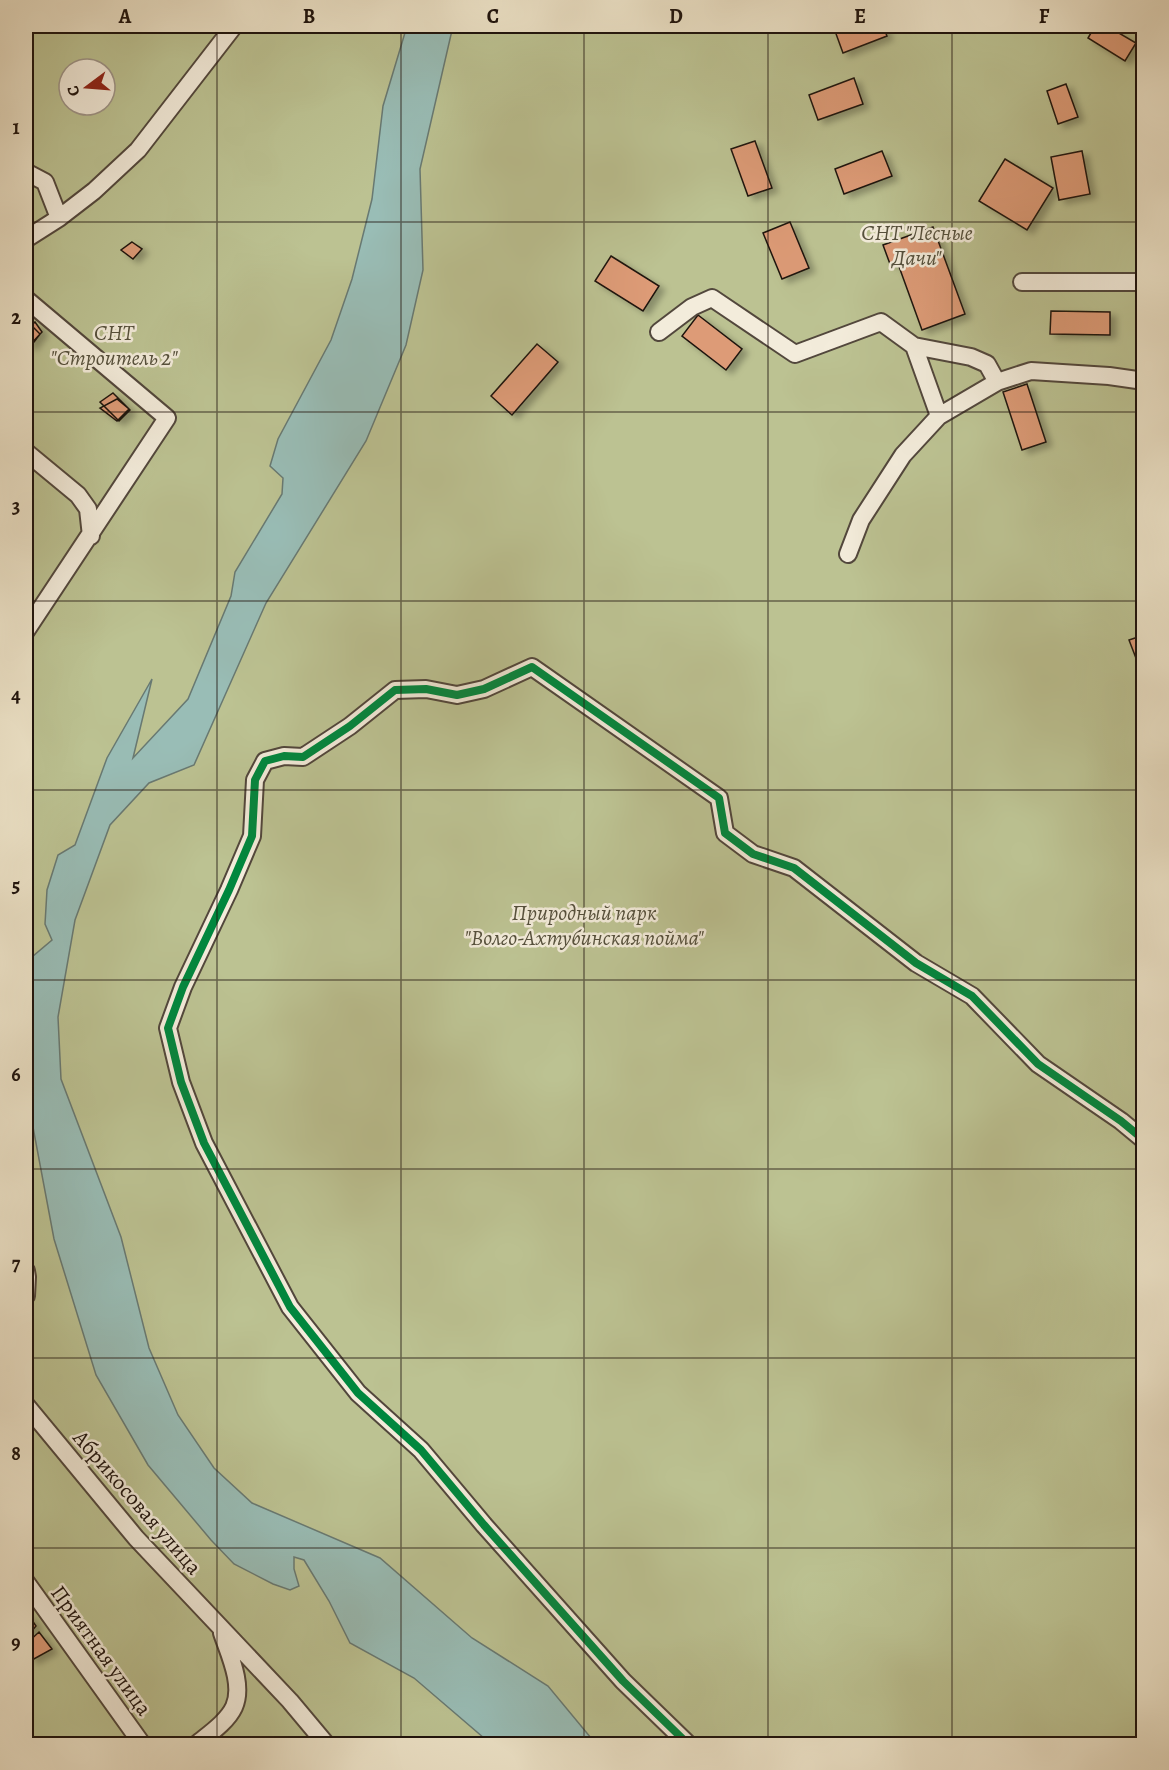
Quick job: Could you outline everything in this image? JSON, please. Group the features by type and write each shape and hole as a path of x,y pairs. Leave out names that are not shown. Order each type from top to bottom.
{"street":[{"path":"26,239 59,218 94,191 138,150 234,26"},
{"path":"26,172 45,182 59,218"},
{"path":"1022,282 1143,282"},
{"path":"659,332 692,307 712,298 795,354 881,322 914,346 971,357 987,364 997,382"},
{"path":"26,299 167,418 91,536 27,622"},
{"path":"914,346 939,416"},
{"path":"848,554 861,520 903,455 939,416 997,382 1031,371 1109,376 1143,381"},
{"path":"26,452 78,495 88,509 91,536"},
{"path":"688,1744 623,1681 483,1525 421,1450 358,1393 290,1307 204,1143 181,1082 168,1028 183,987 225,900 252,836 255,780 265,761 284,756 303,757 350,726 395,690 426,689 457,695 484,689 532,667 719,798 725,833 753,854 794,868 916,963 972,996 1038,1064 1121,1121 1143,1140"},
{"path":"26,1271 26,1296"},
{"name":"Абрикосовая улица","path":"26,1405 136,1538 290,1701 326,1744"},
{"name":"Приятная улица","path":"26,1582 142,1744"},
{"path":"197,1744 217,1728 234,1707 238,1687 220,1626"}],"green space":[{"name":"Природный парк \"Волго-Ахтубинская пойма\"","path":"26,26 1143,26 1143,1744 26,1744"}],"water":[{"path":"407,26 453,26 420,169 423,270 406,345 366,441 266,603 194,765 149,783 110,825 75,920 58,1017 61,1079 121,1237 149,1348 178,1415 214,1468 252,1503 380,1558 472,1638 548,1686 596,1744 491,1744 414,1678 350,1643 329,1601 304,1560 294,1557 294,1569 299,1586 290,1590 234,1564 211,1540 148,1465 96,1375 54,1239 26,1090 26,979 32,957 52,940 45,924 47,890 58,855 75,845 107,758 152,679 133,758 188,699 231,596 235,572 282,494 283,478 270,466 278,439 331,340 352,279 372,199 383,106"}],"building":[{"path":"850,26 883,26 887,36 843,53 835,31"},
{"path":"1095,26 1107,26 1136,43 1125,61 1088,38"},
{"path":"854,78 863,104 818,120 809,95"},
{"path":"1066,84 1078,117 1058,124 1047,91"},
{"path":"755,141 772,188 748,196 731,149"},
{"path":"882,151 892,176 844,194 835,169"},
{"path":"1082,151 1090,194 1059,200 1051,157"},
{"path":"1005,159 1053,188 1027,230 979,201"},
{"path":"790,222 809,268 782,279 763,233"},
{"path":"933,227 965,314 922,330 897,261 890,264 883,245"},
{"path":"132,242 142,249 133,259 121,250"},
{"path":"611,256 659,286 643,311 595,281"},
{"path":"1051,311 1110,312 1110,335 1050,334"},
{"path":"698,315 742,349 726,370 682,336"},
{"path":"35,322 42,332 29,346 26,342 26,331"},
{"path":"32,326 40,334 31,346 26,342 26,332"},
{"path":"537,344 558,362 512,415 491,396"},
{"path":"1027,384 1046,442 1022,450 1003,392"},
{"path":"113,393 130,410 119,421 100,402"},
{"path":"117,399 129,409 117,421 100,408"},
{"path":"1144,635 1144,679 1129,640"},
{"path":"27,1613 36,1626 26,1638 26,1615"},
{"path":"39,1632 52,1649 32,1660 26,1651 26,1644"}],"cycle path":[{"path":"688,1744 623,1681 484,1525 421,1450 358,1393 290,1307 204,1143 181,1082 168,1028 183,987 252,836 255,780 265,761 284,756 303,757 350,726 395,690 426,689 457,695 484,689 532,667 719,798 725,833 753,854 794,868 916,963 972,996 1038,1064 1121,1121 1144,1140"}],"park label":[{"name":"СНТ \"Лесные Дачи\"","path":"917,244"},
{"name":"СНТ \"Строитель 2\"","path":"114,344"}]}
